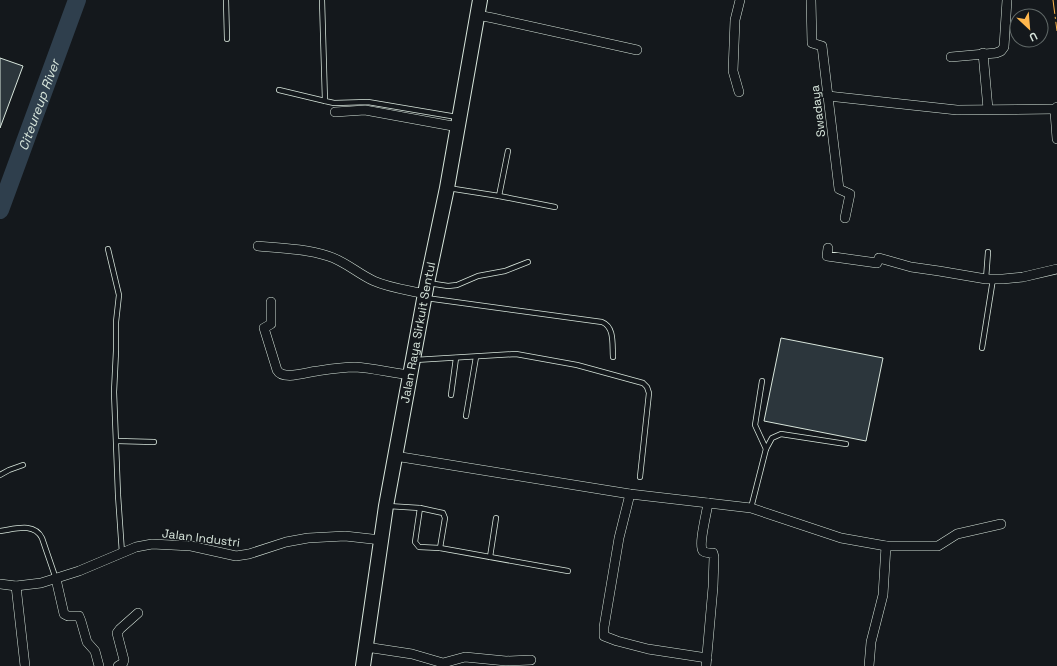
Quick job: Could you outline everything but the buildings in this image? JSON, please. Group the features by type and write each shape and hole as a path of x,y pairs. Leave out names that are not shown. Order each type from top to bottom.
{"main road":[{"name":"Jalan Raya Sirkuit Sentul","path":"363,666 386,506 425,292 447,188 480,0"}],"street":[{"path":"739,92 734,71 734,63 735,20 740,0"},
{"name":"Swadaya","path":"811,0 812,43 822,46 839,189 850,194 845,218"},
{"path":"951,57 996,53 1003,50 1007,0"},
{"path":"477,15 637,50"},
{"path":"983,54 988,109"},
{"path":"828,96 956,110 1056,108 1057,139"},
{"path":"335,112 365,110 459,122"},
{"path":"258,246 306,251 328,256 349,266 374,281 395,288 425,292"},
{"path":"828,248 827,256 877,263 879,258 911,268 989,279 1023,277 1057,269"},
{"path":"270,302 271,324 264,328 277,370 282,375 289,376 348,367 410,376"},
{"path":"395,456 630,494 751,508 841,538 886,546 938,546 957,534 1001,524"},
{"path":"630,494 619,538 604,627 604,636 648,649 706,662 714,562 714,554 703,551 702,546 708,503"},
{"name":"Jalan Industri","path":"0,584 16,586 36,585 85,568 136,547 156,544 191,546 236,556 252,553 286,542 308,538 345,536 381,540"},
{"path":"869,666 871,642 883,595 886,546"},
{"path":"56,579 64,614 68,616 79,616 82,621 87,642 95,651 99,666"},
{"path":"16,586 25,666"},
{"path":"118,666 123,663 124,660 117,634 120,629 138,613"},
{"path":"366,647 412,654 444,663 465,657 506,661 531,660"}],"lane":[{"path":"226,0 228,39"},
{"path":"322,0 325,101"},
{"path":"279,90 334,103 368,102 459,122"},
{"path":"499,196 508,151"},
{"path":"447,188 499,196 554,207"},
{"path":"108,249 119,295 116,322 114,392 122,553"},
{"path":"982,348 989,279 988,252"},
{"path":"425,292 457,285 478,276 506,272 528,262"},
{"path":"425,292 608,324 611,329 612,357"},
{"path":"413,360 516,354 577,365 646,385 649,396 640,477"},
{"path":"466,416 476,357"},
{"path":"450,395 456,358"},
{"path":"762,381 755,421 756,427 766,449"},
{"path":"751,508 766,449 772,438 781,434 846,444"},
{"path":"117,441 154,442"},
{"path":"0,475 23,465"},
{"path":"386,506 420,508 442,512 444,515 440,548"},
{"path":"420,508 416,544 419,547 440,548 568,571"},
{"path":"490,557 496,518"},
{"path":"0,530 26,528 34,529 39,532 56,579"}],"waterway":[{"name":"Citeureup River","path":"0,210 77,0"}],"power":[{"path":"1053,0 1057,31"}]}
